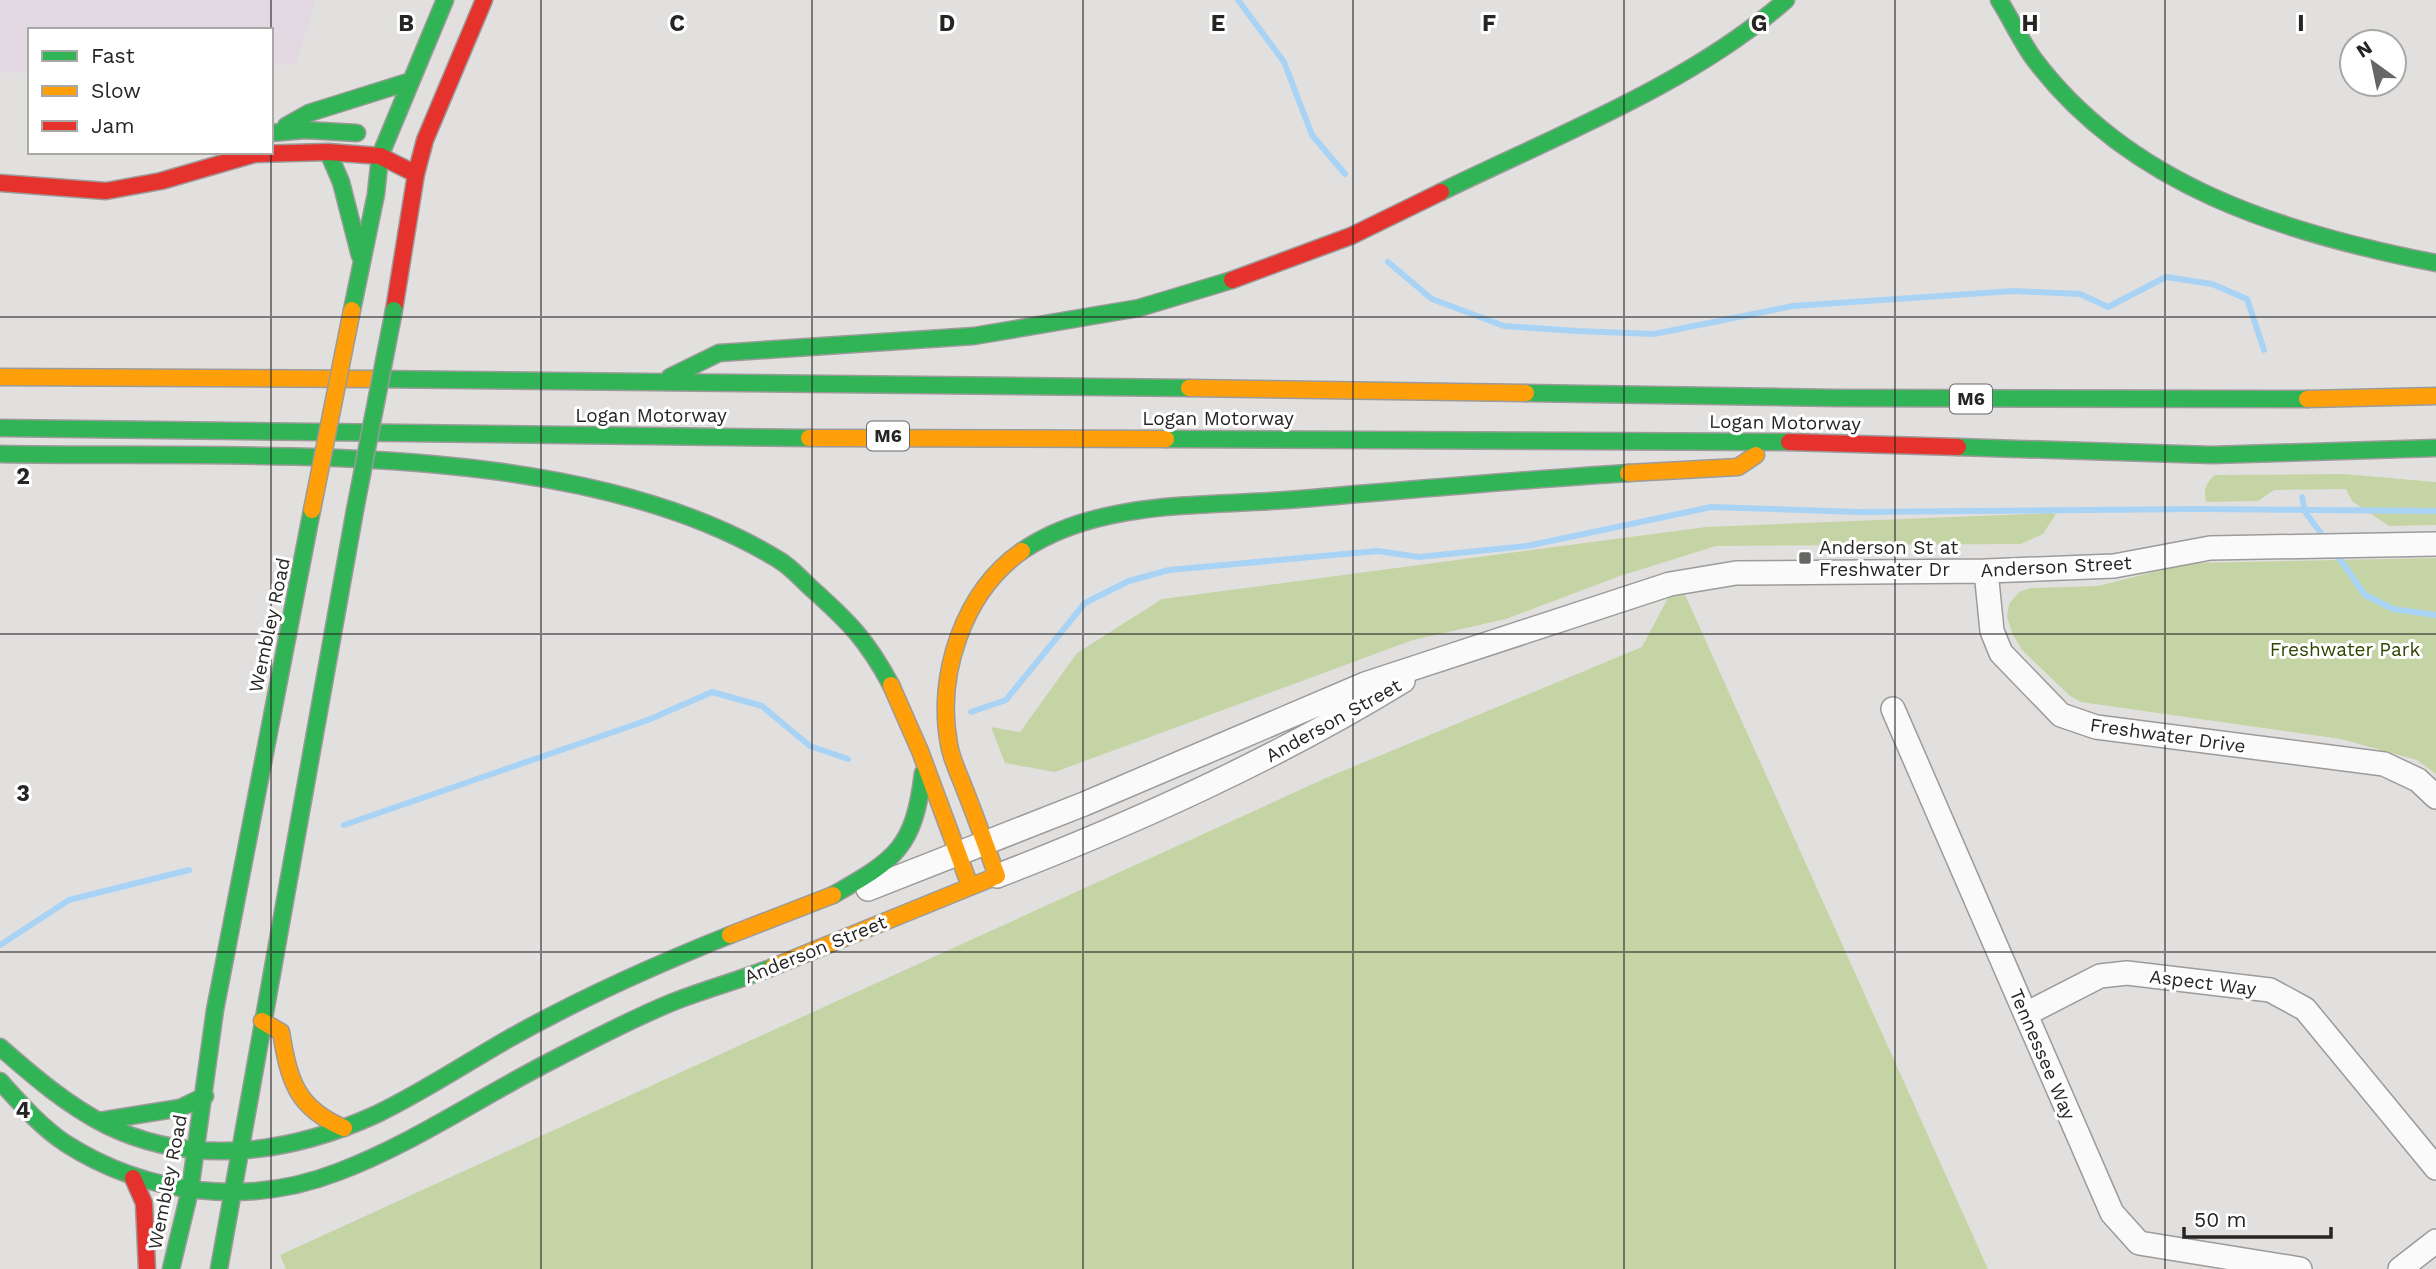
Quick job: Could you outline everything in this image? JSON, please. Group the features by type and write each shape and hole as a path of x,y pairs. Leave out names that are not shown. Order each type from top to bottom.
{"main road":[{"name":"Wembley Road","path":"219,1269 237,1191 262,1021 315,715 394,310 416,174 407,138 411,81 445,0"},
{"name":"Wembley Road","path":"171,1269 197,1150 215,1010 376,194 380,156 407,138 484,0"},
{"path":"662,381 719,353 974,336 1139,308 1210,288 1351,236 1685,73 1749,33 1786,0"},
{"path":"1999,0 2022,41 2049,79 2113,141 2142,163 2210,199 2289,227 2436,263"},
{"path":"273,132 309,113 411,81"},
{"path":"273,132 305,130 407,138"},
{"path":"328,152 341,182 361,261"},
{"path":"273,154 328,152 380,156 416,174"},
{"path":"165,163 195,154"},
{"path":"5,183 106,191 162,181 255,154"},
{"path":"5,183 86,172"},
{"name":"Logan Motorway","path":"0,377 662,381 1836,398 2240,400 2436,396"},
{"name":"Logan Motorway","path":"0,428 570,436 1776,442 2212,455 2436,448"},
{"path":"997,876 949,746 945,724 948,672 973,606 1006,564 1042,538 1065,526 1116,513 1318,498 1439,485 1738,467 1776,442"},
{"path":"0,454 439,466 545,480 712,524 786,562 832,601 856,628 888,679 970,886"},
{"path":"833,895 870,874 910,839 920,804 924,767"},
{"name":"Anderson Street","path":"0,1081 12,1098 70,1146 133,1178 190,1191 286,1187 344,1171 576,1048 675,1001 741,980 997,876"},
{"name":"Anderson Street","path":"0,1047 54,1093 97,1121 156,1144 241,1153 278,1150 344,1128 458,1070 551,1015 713,942 833,895"},
{"path":"262,1021 281,1032 286,1062 303,1102 323,1121 344,1128"},
{"path":"97,1121 180,1108 205,1096"},
{"path":"133,1178 144,1203 147,1269"}],"street":[{"name":"Anderson Street","path":"833,895 866,890 957,855 1365,684 1670,583 1736,573 1986,571 2114,566 2184,551 2282,546 2436,544"},
{"name":"Freshwater Drive","path":"1986,571 1992,631 2001,653 2061,715 2096,727 2384,764 2418,780 2436,797"},
{"name":"Anderson Street","path":"997,876 1127,825 1214,784 1373,700 1429,665"},
{"name":"Tennessee Way","path":"1893,709 2112,1213 2139,1242 2300,1269"},
{"name":"Aspect Way","path":"2026,1014 2100,976 2127,973 2270,990 2305,1009 2436,1168"},
{"path":"2400,1269 2436,1241"}],"shaded area":[{"path":"0,0 316,0 296,64 273,65 273,28 28,28 28,72 0,73"}],"green space":[{"path":"2344,474 2436,482 2436,525 2389,526 2352,501 2346,489 2274,490 2258,501 2206,502 2205,498 2206,487 2215,475"},
{"path":"2056,514 2043,534 2021,544 1716,546 1620,576 1506,619 1413,640 1055,772 1005,763 991,727 1020,732 1077,653 1162,599 1706,527"},
{"name":"Freshwater Park","path":"2436,558 2436,774 2417,760 2341,739 2081,702 2070,696 2022,650 2007,617 2009,604 2019,592 2030,588 2098,586 2190,563"},
{"path":"1678,579 1988,1269 286,1269 280,1255 1326,778 1642,647"}],"waterway":[{"path":"1238,0 1284,62 1312,135 1345,174"},
{"path":"1388,262 1432,299 1504,326 1654,334 1793,306 2014,291 2080,294 2108,307 2166,277 2212,284 2247,299 2264,350"},
{"path":"2302,497 2305,512 2326,540"},
{"path":"971,712 1006,700 1085,603 1129,581 1169,570 1378,551 1419,557 1527,546 1711,507 1859,512 2198,509 2436,511"},
{"path":"2334,551 2365,595 2393,609 2436,615"},
{"path":"344,825 648,720 712,692 762,706 810,746 848,759"},
{"path":"0,945 69,900 189,870"}],"traffic: fast":[{"path":"352,310 376,194 380,156 445,0"},
{"path":"1441,192 1665,83 1749,30 1786,0"},
{"path":"1999,0 2034,59 2073,103 2116,141 2164,172 2215,198 2269,219 2324,237 2436,263"},
{"path":"286,126 309,113 411,81"},
{"path":"273,133 305,130 357,133"},
{"path":"328,152 341,182 360,256"},
{"path":"670,377 719,353 974,336 1139,308 1232,280"},
{"path":"355,510 394,310"},
{"path":"374,379 1189,388"},
{"path":"1526,393 1836,398 2307,399"},
{"path":"0,428 809,438"},
{"path":"1166,439 1789,442"},
{"path":"1958,447 2212,455 2436,448"},
{"path":"0,454 296,457 401,462 505,472 604,491 697,519 779,560 856,632 891,685"},
{"path":"1022,551 1052,534 1085,522 1156,508 1628,473"},
{"path":"171,1269 190,1190 215,1010 312,510"},
{"path":"219,1269 355,510"},
{"path":"833,895 872,871 898,849 914,819 923,773"},
{"path":"0,1047 64,1099 106,1125 139,1138 173,1147 208,1151 277,1146 311,1138 377,1114 564,1009 646,970 730,935"},
{"path":"0,1081 39,1122 65,1143 96,1161 163,1184 198,1190 269,1190 304,1183 365,1161 626,1023 673,1002 773,967"},
{"path":"99,1121 180,1108 205,1096"}],"traffic: slow":[{"path":"312,510 352,310"},
{"path":"0,377 374,379"},
{"path":"1189,388 1526,393"},
{"path":"2307,399 2436,396"},
{"path":"809,438 1166,439"},
{"path":"1628,473 1738,467 1756,455"},
{"path":"997,876 951,754 946,718 947,691 951,664 970,612 1001,568 1022,551"},
{"path":"891,685 920,751 970,886"},
{"path":"773,967 992,878"},
{"path":"730,935 833,895"},
{"path":"262,1021 281,1032 287,1064 305,1101 315,1111 344,1128"}],"traffic: jam":[{"path":"394,310 416,174 425,140 484,0"},
{"path":"273,154 328,152 380,156 416,174"},
{"path":"0,183 106,191 161,181 255,154"},
{"path":"1232,280 1351,236 1441,192"},
{"path":"1789,442 1958,447"},
{"path":"133,1178 144,1203 147,1269"}],"place":[{"name":"Anderson St at Freshwater Dr","path":"1805,558"}]}
